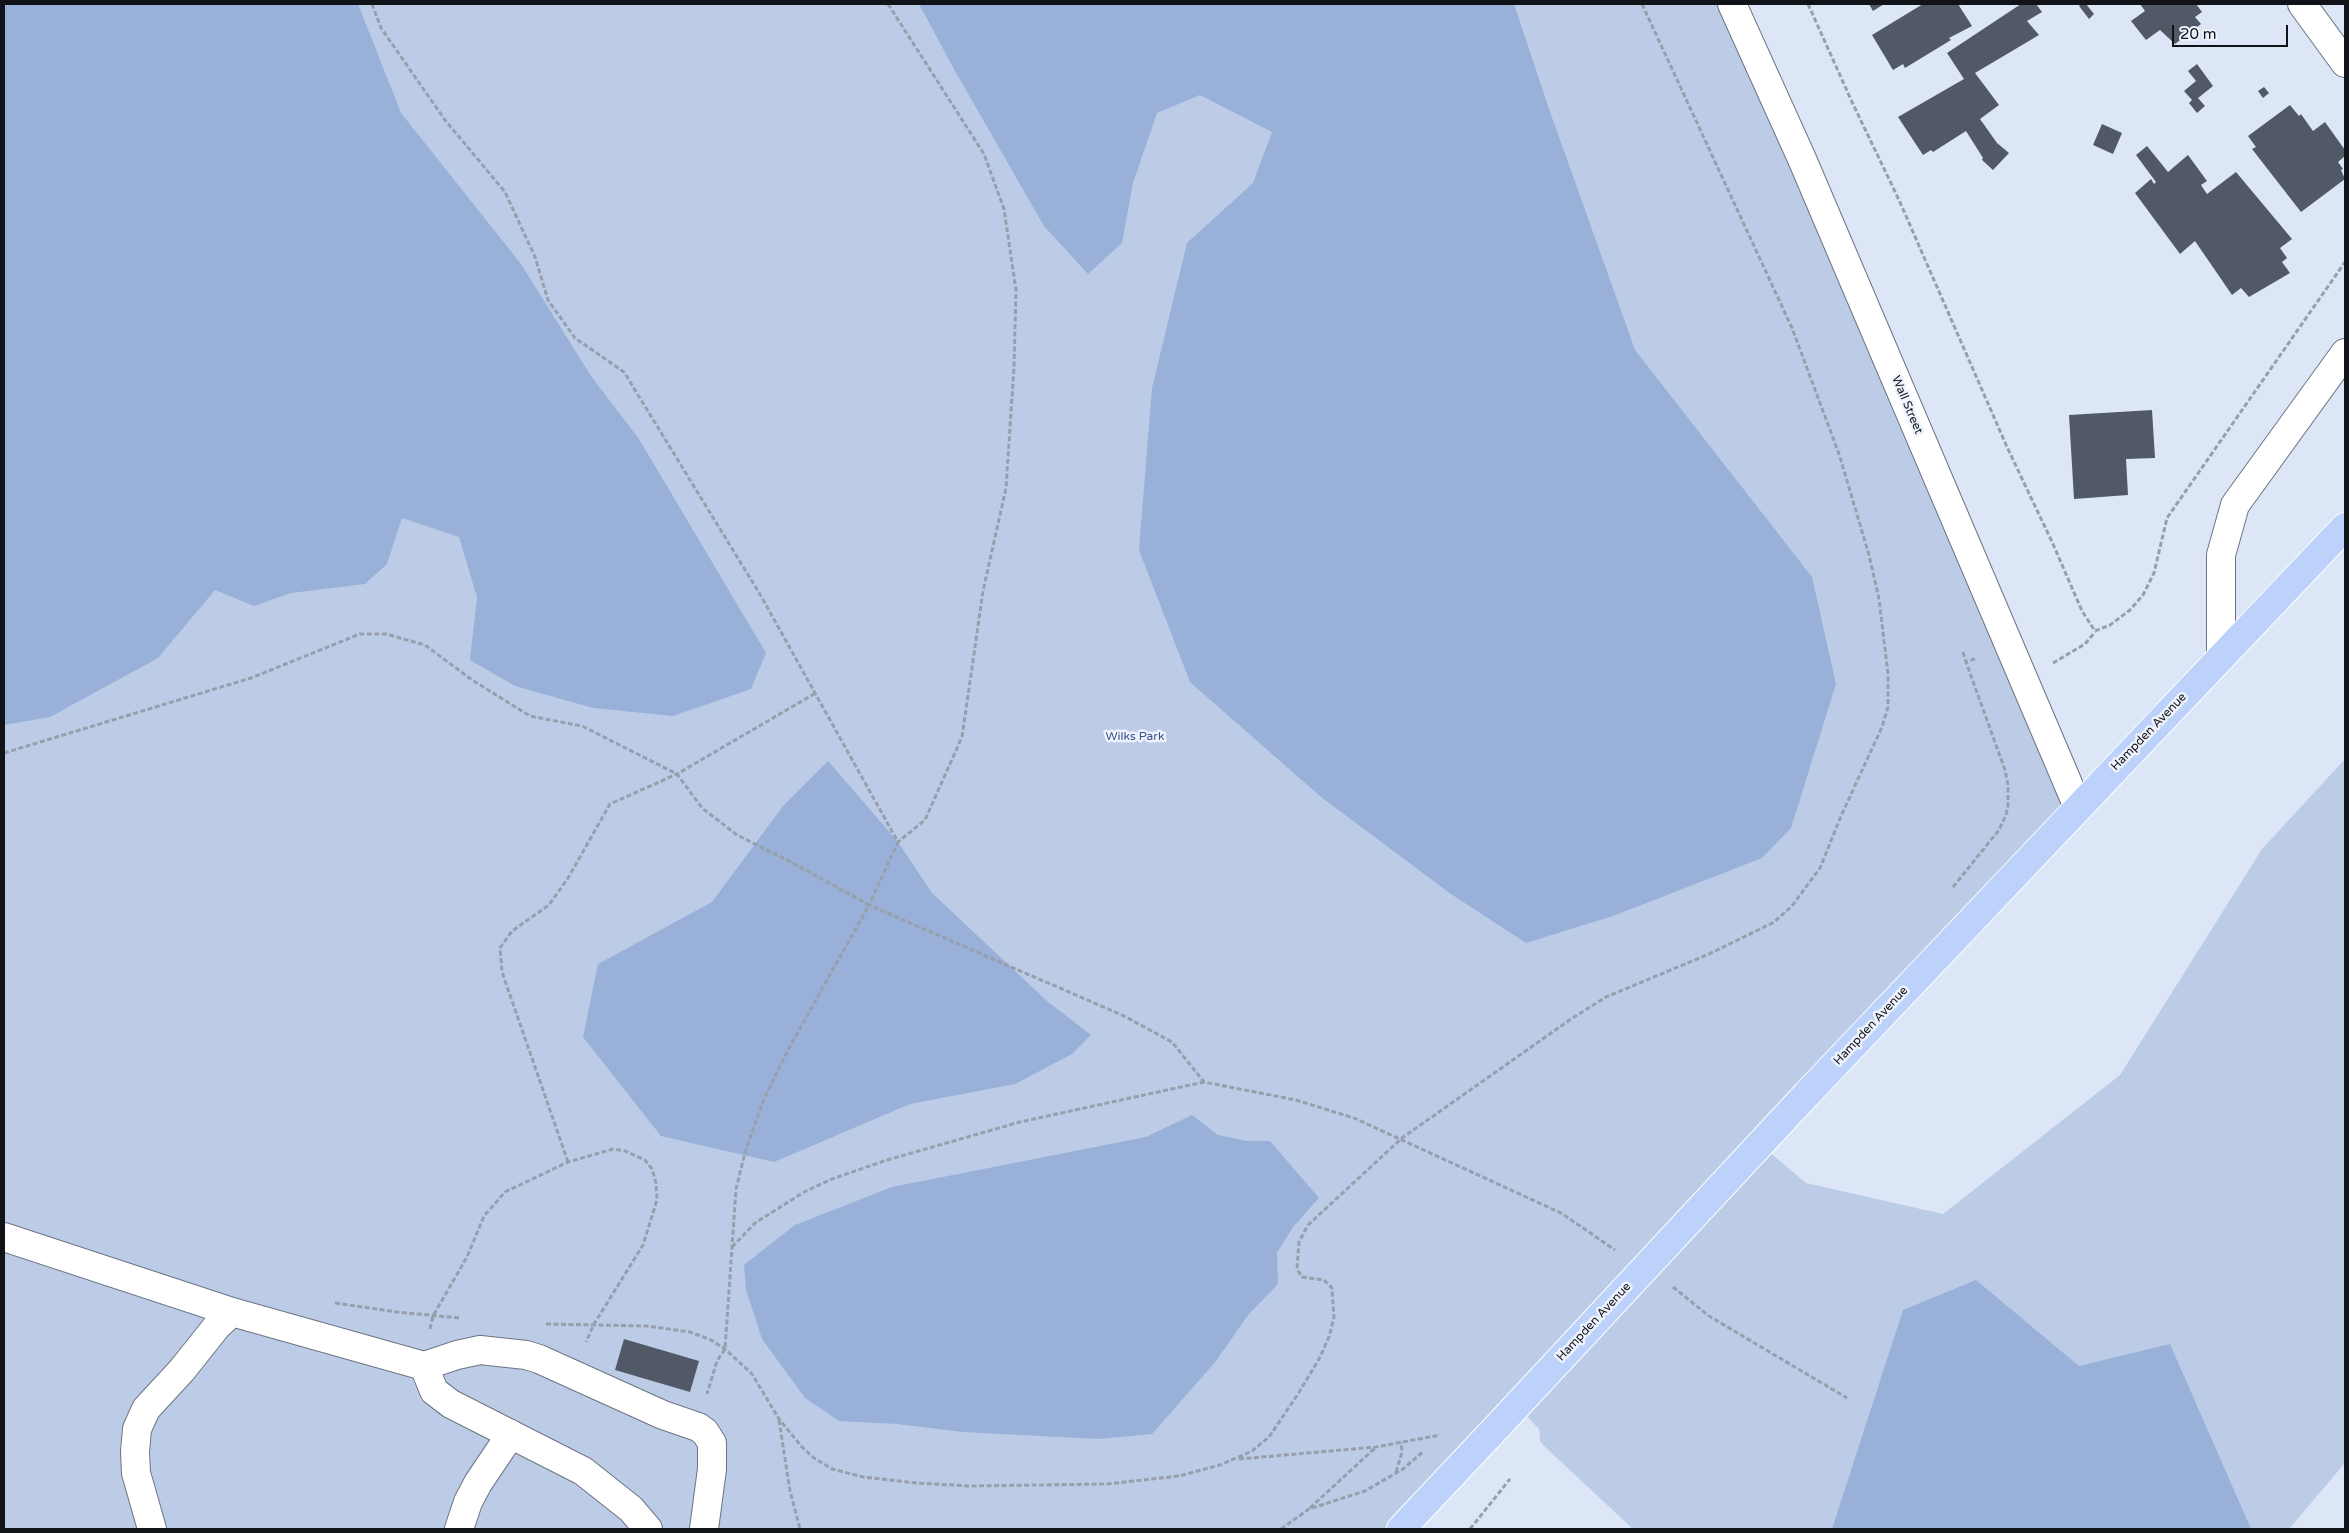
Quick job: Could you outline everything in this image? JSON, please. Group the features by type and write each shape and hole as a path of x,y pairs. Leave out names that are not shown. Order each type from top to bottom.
{"main road":[{"name":"Hampden Avenue","path":"1401,1529 1806,1095 2345,527"}],"street":[{"name":"Wall Street","path":"1732,4 1802,159 2078,807"},
{"path":"2302,4 2345,63"},
{"path":"2221,656 2221,555 2235,505 2345,353"},
{"path":"4,1237 232,1312 424,1366 480,1350 539,1358 663,1415 698,1427 705,1432 712,1444 712,1468 704,1529"},
{"path":"152,1529 136,1473 137,1429 146,1409 182,1370 217,1326 232,1312"},
{"path":"424,1366 434,1391 451,1404 583,1471 632,1509 648,1529"},
{"path":"459,1529 474,1489 511,1434"}],"path":[{"path":"372,4 381,28 445,120 504,192 535,257 548,300 575,338 624,372 761,596 898,842"},
{"path":"698,1427 717,1361 724,1349 736,1189 746,1149 764,1099 788,1048 870,905 898,842 925,820 962,738 983,591 1006,488 1014,367 1016,290 1004,209 984,154 888,4"},
{"path":"1236,1460 1252,1451 1269,1437 1278,1425 1319,1359 1331,1331 1334,1317 1332,1288 1324,1280 1302,1277 1297,1269 1298,1248 1304,1230 1402,1138 1564,1025 1606,998 1709,954 1774,922 1792,906 1820,868 1841,816 1878,738 1888,707 1888,674 1884,631 1875,579 1828,420 1792,328 1642,4"},
{"path":"1808,4 1899,200 2007,447 2082,611 2095,631"},
{"path":"2024,680 2086,644 2095,631 2110,626 2130,610 2143,595 2154,573 2167,518 2345,262"},
{"path":"4,753 251,678 360,634 386,634 425,645 472,680 530,716 582,726 678,774 702,808 737,835 870,905 1124,1016 1172,1042 1204,1082"},
{"path":"1952,888 1999,830 2008,806 2008,785 2004,770 1966,662"},
{"path":"568,1162 502,972 500,948 512,931 549,905 568,878 610,804 678,774 814,694"},
{"path":"732,1247 755,1223 804,1192 850,1172 1020,1122 1204,1082 1296,1100 1354,1118 1402,1138 1561,1213 1610,1246"},
{"path":"424,1366 433,1316 467,1257 484,1216 505,1192 568,1162 614,1149 625,1151 645,1160 652,1169 656,1184 657,1200 643,1245 594,1324 572,1373"},
{"path":"1677,1290 1709,1316 1847,1398"},
{"path":"331,1302 433,1316 462,1318"},
{"path":"540,1324 647,1326 697,1335 724,1349 752,1374 779,1419 802,1447 820,1462 842,1472 888,1481 970,1486 1108,1484 1189,1474 1236,1460 1376,1447 1440,1436"},
{"path":"779,1419 790,1491 800,1529"},
{"path":"1434,1442 1446,1429"},
{"path":"1396,1472 1402,1452 1400,1442"},
{"path":"1281,1529 1309,1509 1376,1447"},
{"path":"1309,1509 1365,1491 1403,1469 1428,1447"},
{"path":"1470,1529 1510,1479"}],"green space":[{"name":"Wilks Park","path":"4,4 1732,4 2078,807 1760,1144 1806,1183 1943,1214 2120,1075 2262,849 2345,759 2345,1463 2289,1529 1633,1529 1544,1446 1540,1441 1539,1429 1517,1406 1401,1529 4,1529"}],"shaded area":[{"path":"4,4 358,4 401,113 521,264 591,376 639,439 766,653 751,689 673,716 593,708 515,686 470,660 477,597 459,537 402,518 387,564 365,584 291,593 254,606 215,590 158,658 50,717 4,725"},
{"path":"919,4 1514,4 1549,109 1635,350 1812,577 1836,684 1791,828 1762,858 1613,916 1526,943 1451,894 1321,797 1190,682 1139,550 1152,388 1187,243 1253,183 1272,132 1200,95 1157,113 1133,183 1122,243 1088,274 1044,226 955,71"},
{"path":"828,761 898,842 932,893 1047,1001 1091,1035 1072,1054 1015,1084 910,1104 774,1162 661,1136 583,1037 598,964 712,902 783,806"},
{"path":"1192,1115 1218,1135 1247,1141 1270,1141 1319,1198 1293,1227 1277,1253 1278,1284 1248,1315 1216,1361 1152,1434 1098,1439 963,1432 897,1424 839,1421 805,1398 762,1339 746,1290 744,1265 795,1225 892,1187 1146,1137"},
{"path":"1976,1280 2079,1366 2170,1344 2251,1529 1832,1529 1903,1310"}],"building":[{"path":"1869,4 1884,4 1873,11"},
{"path":"1923,4 1958,4 1972,26 1949,38 1951,40 1905,68 1903,64 1893,70 1872,35"},
{"path":"2021,4 2036,4 2042,12 2027,21 2039,35 1975,73 1999,105 1980,119 1997,143 2009,153 1993,170 1982,160 1983,158 1966,131 1933,152 1931,150 1923,155 1898,117 1964,79 1947,53"},
{"path":"2086,4 2094,14 2089,19 2079,6"},
{"path":"2140,4 2196,4 2202,12 2195,17 2201,24 2175,44 2160,30 2146,40 2131,21 2145,11"},
{"path":"2197,64 2213,86 2198,98 2205,106 2197,113 2189,103 2192,100 2184,91 2196,81 2188,71"},
{"path":"2264,87 2269,93 2263,98 2258,91"},
{"path":"2290,105 2299,116 2301,114 2313,131 2325,122 2345,150 2345,156 2338,162 2343,169 2341,170 2345,179 2301,212 2252,149 2256,147 2248,136"},
{"path":"2102,124 2122,133 2113,154 2093,145"},
{"path":"2147,146 2168,172 2188,155 2207,181 2201,185 2207,194 2236,172 2292,239 2280,248 2287,258 2282,262 2290,273 2249,297 2241,288 2232,295 2195,241 2180,254 2135,193 2151,179 2154,184 2156,182 2136,155"},
{"path":"2152,410 2155,458 2126,459 2128,495 2074,499 2069,415"},
{"path":"624,1339 699,1361 690,1392 615,1370"}]}
